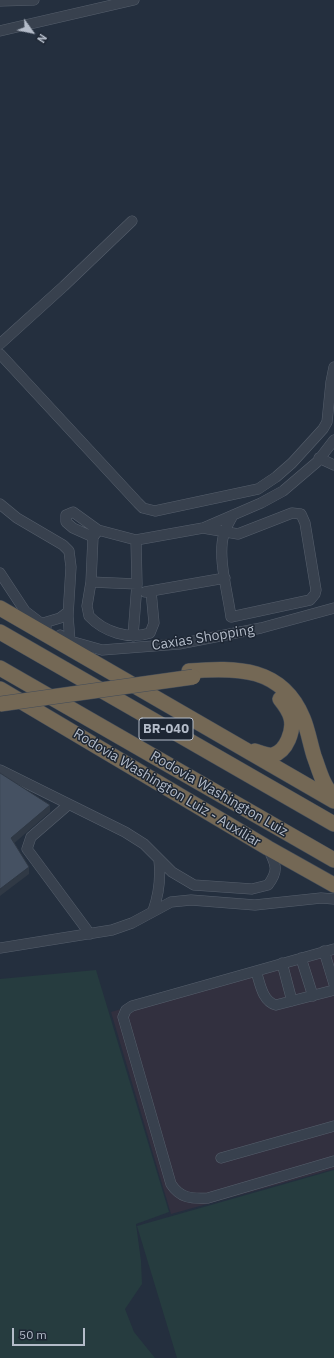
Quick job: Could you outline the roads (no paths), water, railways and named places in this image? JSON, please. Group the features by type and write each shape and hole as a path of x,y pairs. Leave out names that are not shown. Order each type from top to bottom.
{"highway":[{"path":"0,608 334,801"},
{"name":"BR-040","path":"0,632 334,824"},
{"name":"Rodovia Washington Luiz","path":"0,668 334,860"},
{"path":"0,704 222,668 240,670 266,678 284,689 296,703 304,718 320,772 329,792 334,796"},
{"path":"0,695 191,674 228,676 251,680 266,687 279,698 287,708 291,718 292,729 288,741 280,751 274,755 265,755 238,745"},
{"name":"Rodovia Washington Luiz - Auxiliar","path":"0,689 268,848 334,885"}],"street":[{"path":"0,1 34,0"},
{"path":"0,31 134,0"},
{"path":"0,344 132,221"},
{"path":"0,354 138,503 143,508 155,511 258,489 276,477 292,463 323,429 327,422 334,367"},
{"path":"151,591 154,629 150,634 132,636 112,632 90,616 87,606 91,582 95,533 136,540 203,528 261,504 283,491 319,458 334,440"},
{"path":"319,458 334,458"},
{"path":"319,458 334,465"},
{"path":"0,504 17,518 63,545 69,551 71,555 68,612 70,641"},
{"path":"203,528 224,533 238,534 292,513 301,514 304,518 316,590 315,594 310,600 231,617 222,553 224,533 233,515"},
{"path":"132,636 137,589 136,540"},
{"name":"Caxias Shopping","path":"0,573 16,602"},
{"path":"91,582 151,591 225,578"},
{"name":"Caxias Shopping","path":"0,586 40,624 70,641 89,648 106,650 179,644 261,628 334,608"},
{"path":"0,602 50,637"},
{"path":"40,624 60,618 68,612"},
{"path":"0,770 125,832 144,844 159,860 182,879 194,885 252,889 268,885 274,877 276,867 268,848"},
{"path":"68,805 31,837 27,849 90,934"},
{"path":"153,911 159,895 161,876 159,860"},
{"path":"252,889 255,905"},
{"path":"0,948 112,930 132,923 171,902 191,900 255,905 321,898 334,899"},
{"path":"334,984 329,950 132,1006 126,1010 123,1017 170,1184 181,1195 188,1198 208,1198 334,1161"},
{"path":"301,958 313,996"},
{"path":"282,963 292,1001"},
{"path":"256,971 266,1000 270,1004 276,1005 334,990"},
{"path":"221,1158 334,1126"}]}
